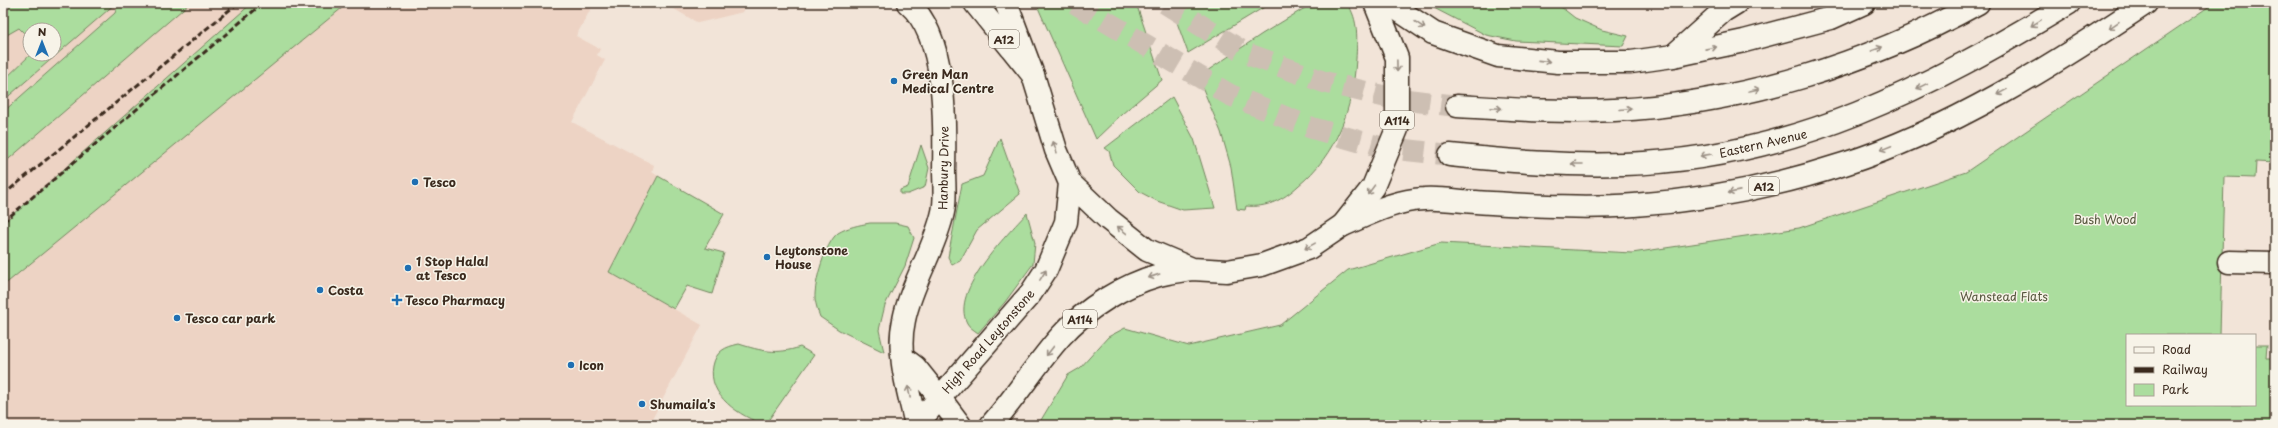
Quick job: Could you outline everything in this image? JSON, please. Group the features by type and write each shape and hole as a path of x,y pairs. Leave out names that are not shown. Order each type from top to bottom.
{"main road":[{"name":"Hanbury Drive","path":"908,3 919,12 937,56 945,122 944,211 904,320 902,344 903,358 916,425"},
{"name":"A12","path":"975,3 1032,75"},
{"name":"A114","path":"1006,3 1032,75 1056,150 1070,182 1108,219 1147,250 1192,269"},
{"name":"A114","path":"991,425 1062,335 1087,313 1116,294 1160,274 1192,269 1227,270 1262,265 1309,248 1343,225 1374,187 1398,129 1397,58 1375,3"},
{"path":"1388,3 1433,33 1498,56 1558,62 1631,62 1673,56 1744,41 1823,20 1864,3"},
{"path":"1673,56 1723,11 1736,3"},
{"path":"1457,106 1553,111 1614,110 1660,106 1724,96 1793,80 1830,67 1936,25 1978,3"},
{"name":"Eastern Avenue","path":"1450,156 1545,164 1625,164 1687,158 1762,145 1819,129 1909,92 1965,64 2069,3"},
{"name":"A12","path":"1343,225 1390,205 1423,199 1589,207 1661,203 1776,184 1846,164 1923,132 2033,75 2090,41 2146,3"},
{"name":"High Road Leytonstone","path":"916,425 1031,293 1046,270 1066,222 1070,182"},
{"path":"2229,262 2275,263"},
{"path":"903,358 915,367 960,425"}],"shaded area":[{"path":"3,3 594,3 576,36 600,49 597,55 605,60 572,122 654,165 652,172 658,176 609,272 702,325 649,425 3,425"},
{"path":"664,3 747,3 743,12 698,23"}],"green space":[{"path":"3,3 116,3 62,50 62,22 22,22 22,31 19,28 5,36 3,34"},
{"path":"119,3 190,3 3,164 3,112 60,62 62,62 62,60 115,13"},
{"path":"252,3 348,3 3,286 3,223"},
{"path":"1036,3 1136,3 1162,80 1122,114 1096,139"},
{"path":"1170,3 1271,3 1188,53"},
{"path":"1313,3 1347,3 1354,16 1357,45 1356,59 1347,112 1333,145 1323,160 1312,173 1292,191 1280,199 1268,204 1261,206 1246,206 1245,210 1237,209 1231,167 1221,132 1198,77 1262,34"},
{"path":"1428,3 1556,3 1575,18 1602,30 1628,36 1623,46 1516,41 1486,35 1432,7"},
{"name":"Wanstead Flats","path":"2214,3 2275,3 2275,163 2256,162 2255,178 2224,177 2220,334 2126,334 2126,406 2256,406 2256,345 2267,345 2266,358 2275,358 2275,425 1038,425 1068,375 1080,368 1108,337 1125,328 1189,346 1280,325 1348,270 1441,243 1632,253 1799,228 1966,172"},
{"path":"23,62 48,62 3,101 3,81"},
{"path":"1172,97 1194,139 1215,208 1183,210 1157,201 1140,192 1113,165 1109,151 1105,148"},
{"path":"1000,138 1020,194 977,230 960,261 952,265 948,257 962,184 983,176"},
{"path":"921,145 929,168 925,187 908,194 900,194 900,190 908,187"},
{"path":"658,176 724,214 705,248 724,253 712,294 687,286 674,309 609,272"},
{"path":"1027,213 1035,243 1033,264 1005,302 978,333 967,323 964,310 966,295 983,264"},
{"path":"870,223 895,223 908,226 914,238 905,266 885,305 879,330 884,352 839,330 820,317 815,299 818,274 825,254 833,238 838,233 846,229"},
{"path":"739,344 755,349 769,351 784,351 800,347 814,355 765,425 736,410 727,403 715,387 712,377 716,357 725,348"}],"tunnel":[{"path":"1075,3 1230,95 1312,128 1380,147 1450,155"},
{"path":"1165,3 1245,53 1324,82 1391,98 1457,106"}],"railway":[{"path":"3,195 238,3"},
{"path":"3,222 263,3"}],"place":[{"name":"Green Man Medical Centre","path":"894,81"},
{"name":"Tesco","path":"415,182"},
{"name":"Leytonstone House","path":"767,257"},
{"name":"1 Stop Halal at Tesco","path":"408,268"},
{"name":"Costa","path":"320,290"},
{"name":"Tesco Pharmacy","path":"397,300"},
{"name":"Tesco car park","path":"177,318"},
{"name":"Icon","path":"571,365"},
{"name":"Shumaila's","path":"642,404"}],"park label":[{"name":"Bush Wood","path":"2105,219"}]}
